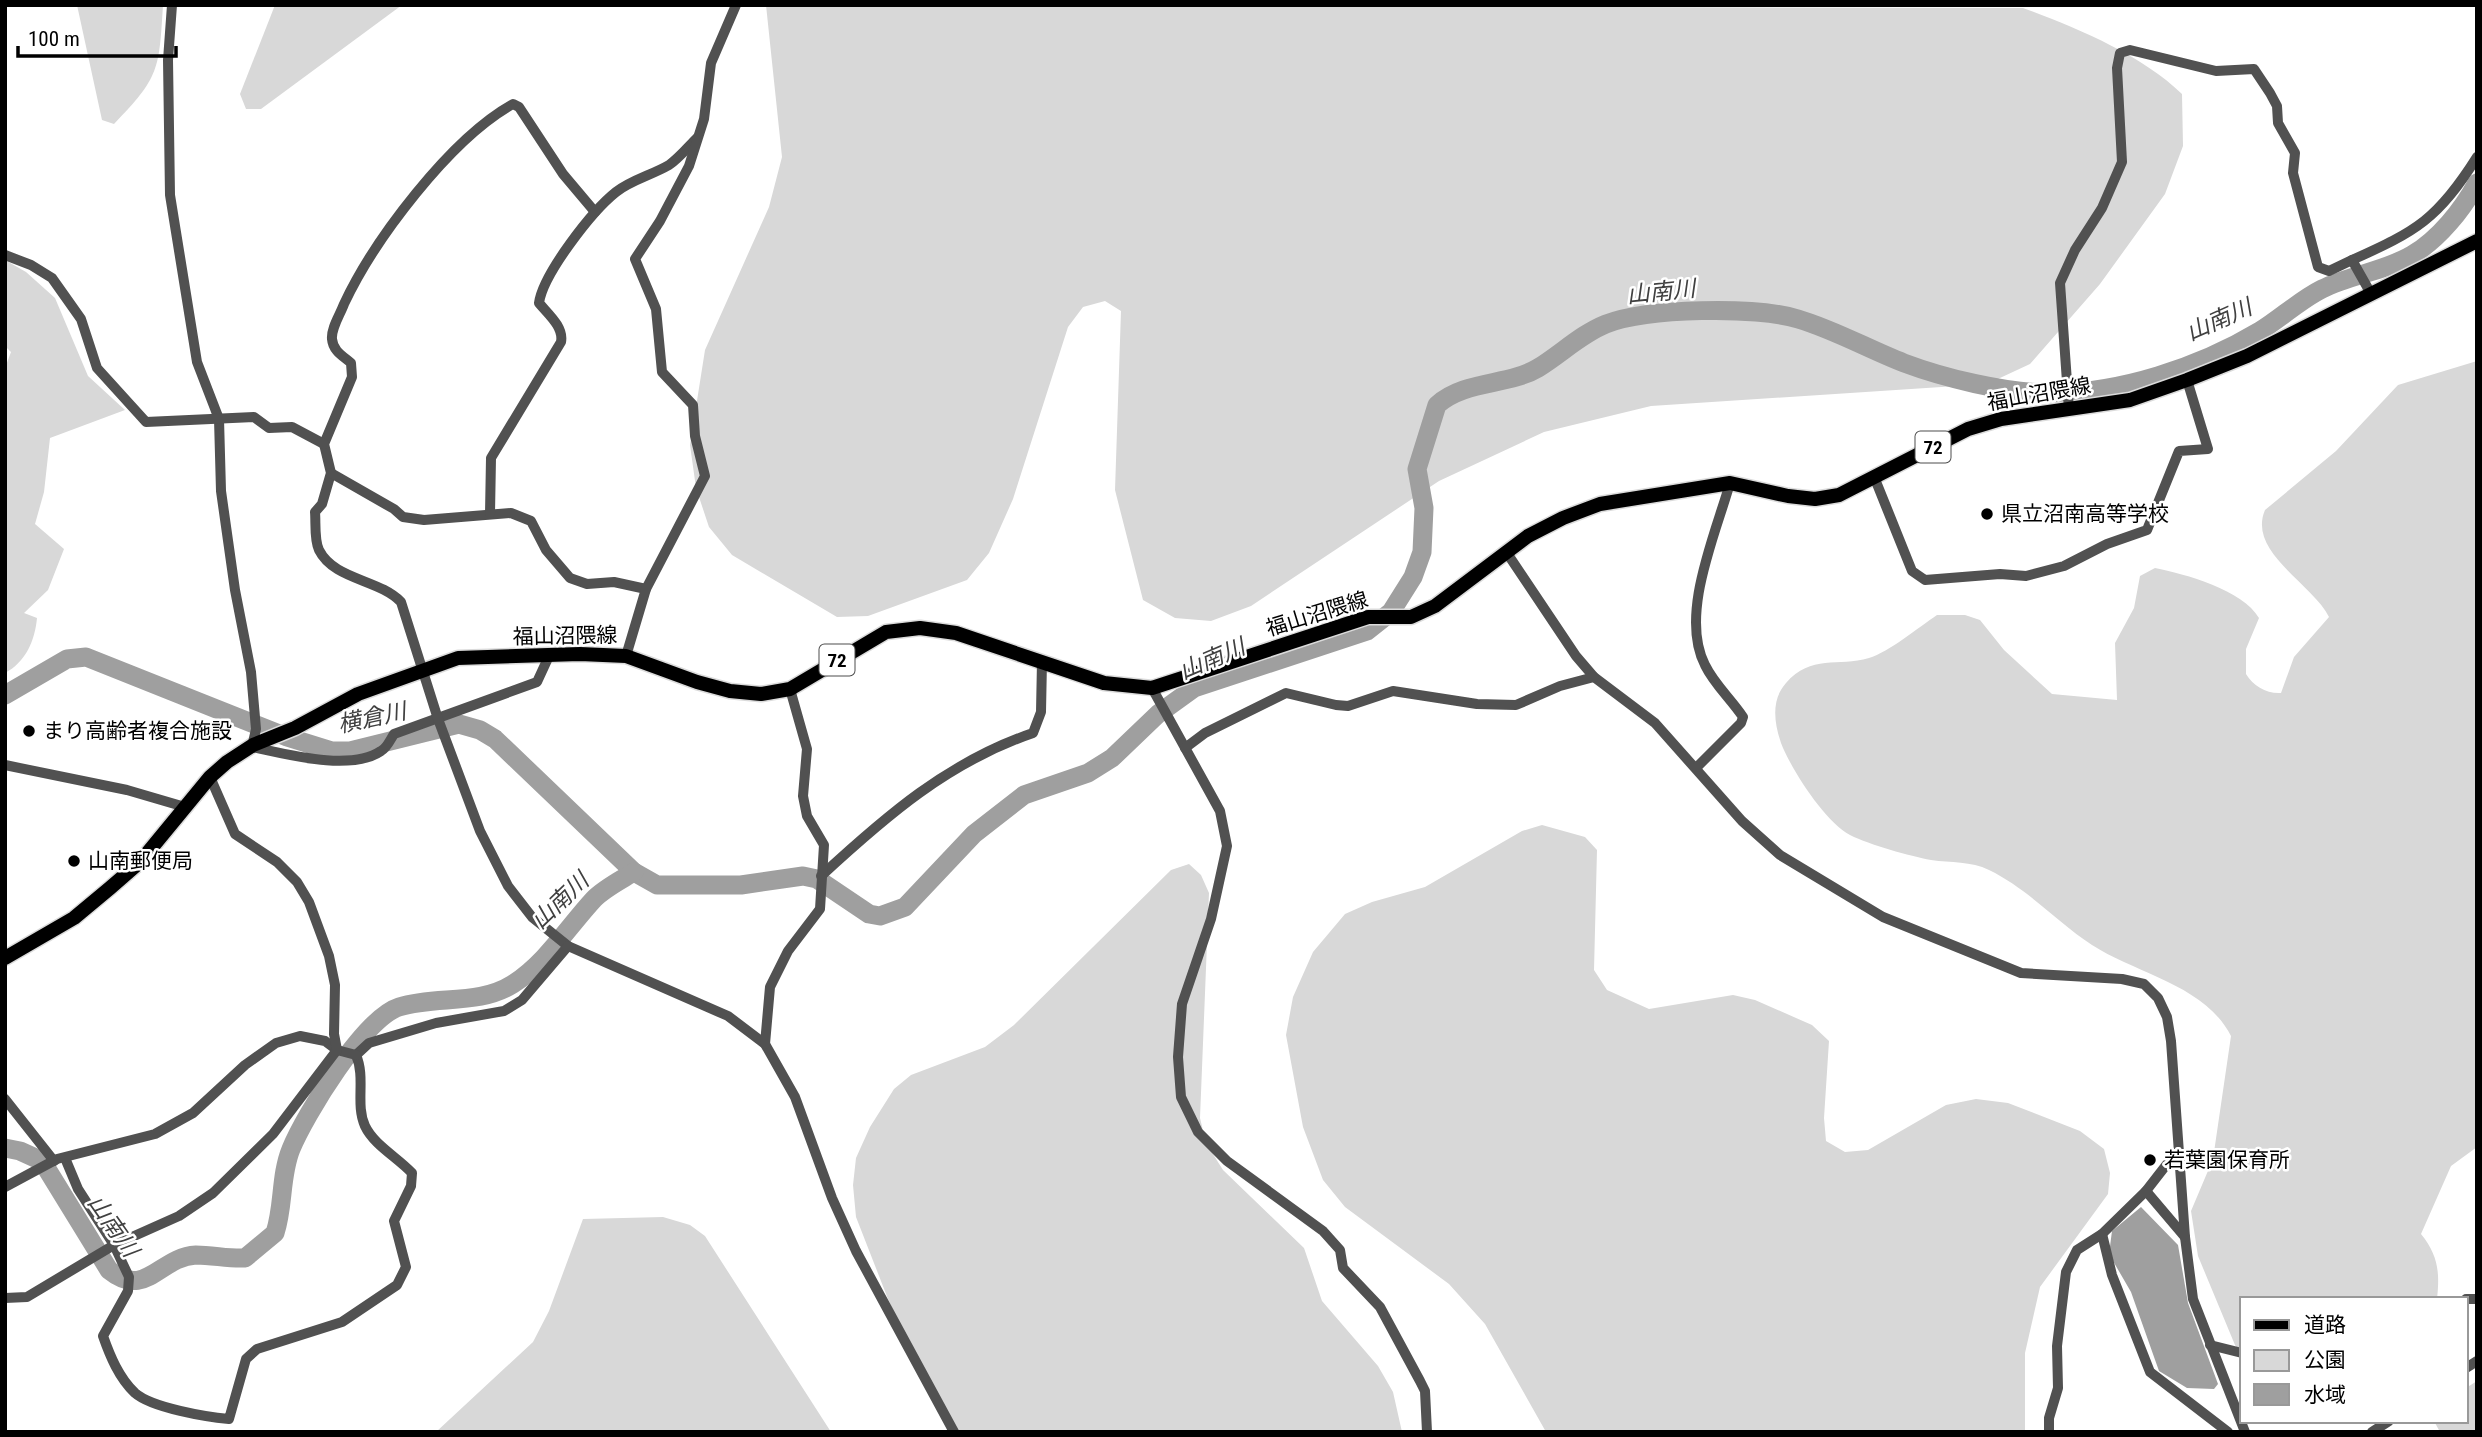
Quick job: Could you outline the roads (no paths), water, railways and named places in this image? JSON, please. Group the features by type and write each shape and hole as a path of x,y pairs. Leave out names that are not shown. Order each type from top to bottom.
{"main road":[{"name":"福山沼隈線","path":"5,958 74,918 101,896 139,862 210,777 253,745 295,727 358,694 458,659 626,656 730,691 761,694 790,689 886,632 920,628 956,633 1104,683 1152,688 1380,616 1411,617 1436,606 1540,530 1600,504 1730,483 1815,499 1839,495 1875,479 1968,429 2001,419 2069,407 2130,401 2247,356 2367,287 2477,242"}],"street":[{"path":"172,5 168,60 170,195 197,362 219,419 221,491 235,590 251,672 256,729 253,745 331,760 363,758 383,750 394,734 537,682 549,656"},
{"path":"626,656 646,589 705,476 695,436 693,405 662,372 656,309 635,259 666,210 689,166 700,135 711,63 736,5"},
{"path":"2069,407 2060,283 2075,250 2102,208 2122,162 2117,68 2120,53 2130,50 2216,71 2254,69 2277,106 2278,123 2295,153 2293,173 2318,267 2329,271 2422,226 2443,205 2477,157"},
{"path":"595,212 563,174 519,107 513,104 499,112 458,148 389,226 352,288 331,337 334,348 351,363 352,377 324,444 331,473 322,505 315,512 318,549 332,565 392,592 401,602 438,719 480,831 508,886 532,916 568,946 728,1016 765,1044 795,1097 832,1198 856,1251 954,1432"},
{"path":"490,514 491,458 561,342 562,335 555,322 539,303 567,249 595,212 616,192 672,162 700,135"},
{"path":"5,254 31,265 51,278 81,319 97,368 146,422 254,417 269,428 292,427 324,444"},
{"path":"2353,261 2367,287"},
{"path":"1875,479 1912,571 1926,580 2000,574 2026,576 2064,566 2107,544 2147,530 2179,451 2208,449 2187,380"},
{"path":"331,473 394,509 403,517 424,520 511,513 531,521 546,550 570,578 587,583 614,582 646,589"},
{"path":"1697,767 1741,723 1743,717 1705,667 1698,649 1696,618 1707,559 1730,483"},
{"path":"1507,553 1576,656 1594,677 1655,723 1697,767 1742,821 1780,855 1883,917 2021,973 2122,979 2144,984 2158,998 2167,1017 2185,1237 2193,1299 2240,1420"},
{"path":"821,876 924,787 993,747 1033,733 1041,712 1042,661"},
{"path":"1185,748 1205,733 1286,693 1348,706 1393,691 1477,704 1516,705 1560,686 1594,677"},
{"path":"1152,688 1220,811 1227,846 1211,919 1182,1004 1178,1057 1181,1097 1198,1132 1227,1161 1323,1231 1340,1250 1343,1268 1380,1307 1425,1391 1427,1432"},
{"path":"765,1044 771,987 788,951 820,909 824,845 807,816 803,796 807,749 790,689"},
{"path":"5,765 127,790 185,807"},
{"path":"5,1298 27,1297 114,1245 180,1216 213,1193 273,1133 337,1050 334,1034 335,985 329,956 309,902 297,882 277,862 235,834 210,777"},
{"path":"356,1055 369,1043 436,1023 504,1011 522,1000 568,946"},
{"path":"5,1187 59,1159 99,1151 165,1129 193,1114 246,1065 276,1043 300,1036 325,1041 337,1050 356,1055"},
{"path":"5,1098 59,1159 125,1266 128,1291 103,1336 111,1359 127,1383 137,1395 152,1401 229,1419 246,1359 257,1349 342,1322 371,1305 402,1279 406,1267 394,1221 411,1186 412,1173 380,1144 365,1126 362,1112 363,1084 356,1055"},
{"path":"2049,1432 2049,1418 2058,1388 2057,1346 2066,1272 2077,1250 2102,1234 2146,1191 2167,1164 2180,1160"},
{"path":"2146,1191 2185,1237"},
{"path":"2102,1234 2112,1275 2150,1372 2228,1432"},
{"path":"2210,1345 2240,1352"}],"water":[{"path":"2141,1207 2178,1245 2188,1303 2218,1384 2214,1389 2187,1388 2159,1371 2131,1292 2109,1254 2112,1231"}],"waterway":[{"name":"山南川","path":"5,695 67,659 86,657 287,737 332,751 350,751 459,724 480,730 495,739 634,872 657,885 741,885 803,876 817,879 869,914 880,916 905,907 974,834 1024,795 1088,773 1112,758 1158,714 1194,688 1367,631 1391,612 1413,577 1422,552 1424,508 1417,469 1437,405 1460,391 1526,374 1597,328 1624,319 1674,312 1756,312 1798,319 1920,369 1975,384 2049,393 2103,389 2158,376 2212,356 2260,331 2322,289 2412,255 2449,223 2477,183"},
{"name":"山南川","path":"5,1148 20,1151 42,1161 109,1270 122,1278 133,1281 143,1279 183,1257 196,1255 245,1258 275,1233 291,1149 322,1092 369,1029 399,1007 428,1001 472,998 500,991 513,984 536,966 594,899 634,872"}],"place":[{"name":"県立沼南高等学校","path":"1987,514"},
{"name":"まり高齢者複合施設","path":"29,731"},
{"name":"山南郵便局","path":"74,861"},
{"name":"若葉園保育所","path":"2150,1160"}],"water label":[{"name":"横倉川","path":"372,718"}]}
